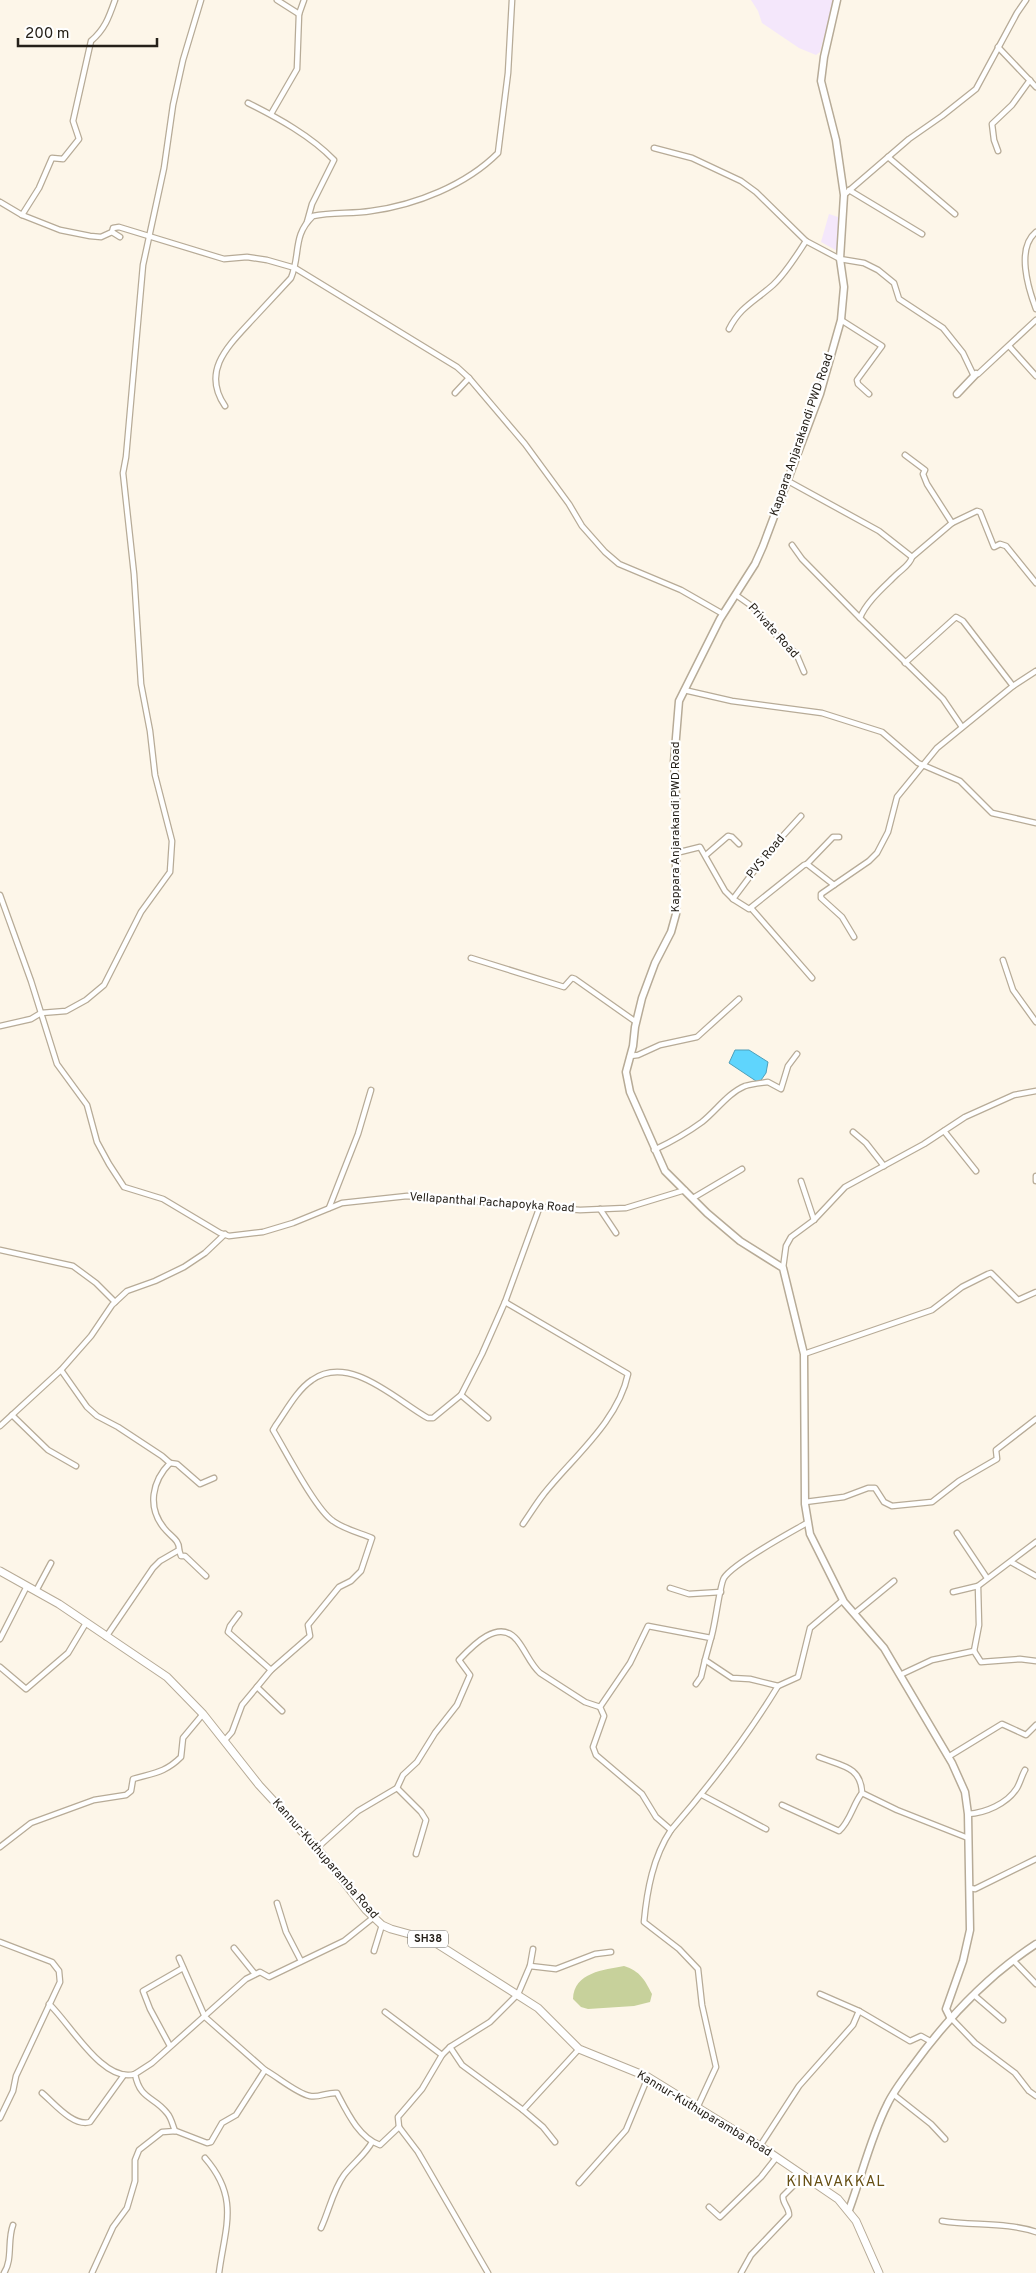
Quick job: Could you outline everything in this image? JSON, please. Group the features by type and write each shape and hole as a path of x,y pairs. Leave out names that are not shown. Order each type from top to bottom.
{"main road":[{"name":"Kappara Anjarakandi PWD Road","path":"784,1268 740,1241 665,1170 654,1150 630,1092 626,1072 636,1022 652,972 672,932 676,914 674,762 679,701 723,614 755,564 820,394 841,320 844,287 840,259 846,193 836,140 821,81 824,57 837,0"},
{"path":"957,394 976,374"},
{"path":"784,1268 804,1354 805,1502 810,1534 842,1600 884,1648 948,1756 965,1792 968,1814 970,1930 963,1961 946,2009 950,2017"},
{"name":"Kannur-Kuthuparamba Road","path":"0,1571 36,1591 167,1677 225,1740 259,1785 317,1848 382,1925 431,1940 538,2008 579,2049 648,2078 760,2146 838,2199 856,2220 879,2273"},
{"path":"849,2210 872,2138 893,2094 930,2041 950,2017 1013,1960 1036,1944"}],"street":[{"path":"22,215 39,188 52,158 63,159 79,139 73,121 91,41 101,32 108,21 114,0"},
{"path":"0,1026 41,1013 66,1011 86,1000 104,985 142,912 170,872 172,841 155,775 150,732 141,684 134,574 123,473 143,265 164,168 173,105 183,60 201,0"},
{"path":"277,0 300,14"},
{"path":"271,114 297,69 300,14 304,0"},
{"path":"307,222 318,215 373,211 416,201 482,168 498,152 508,73 512,0"},
{"path":"922,234 846,193 909,139 976,89 1017,12 1026,0"},
{"path":"998,47 1036,87"},
{"path":"998,151 994,140 992,124 1012,105 1030,80"},
{"path":"225,406 217,394 216,372 225,349 291,278 295,268 296,249 300,232 307,222 312,204 334,160 325,150 271,114 248,103"},
{"path":"654,148 692,158 741,181 756,192 806,241 840,259 864,263 890,279 894,283 899,299 943,328 963,353 973,374 976,374 1009,346 1036,320"},
{"path":"888,157 955,214"},
{"path":"0,202 22,215 60,230 101,237 112,232 113,228 119,227 224,259 247,257 267,260 295,268 457,367 469,378 525,444 569,504 582,526 618,564 681,590 723,614"},
{"path":"112,232 120,237"},
{"path":"1036,232 1026,244 1026,283 1036,308"},
{"path":"729,329 736,315 773,284 789,267 806,241"},
{"path":"841,320 882,346 858,380 858,384 868,394"},
{"path":"1009,346 1036,376"},
{"path":"455,393 469,378"},
{"path":"905,455 925,470 923,474 927,484 952,523"},
{"path":"788,481 879,531 912,557"},
{"path":"860,618 868,605 890,580 910,563 912,557 952,523 974,510 980,512 994,547 1000,544 1006,546 1036,583"},
{"path":"792,545 808,566 943,699 962,727"},
{"name":"Private Road","path":"736,595 753,607 781,642 796,652 804,672"},
{"path":"905,662 956,617 963,621 1013,686"},
{"path":"854,937 842,918 821,898 821,894 869,861 877,852 888,832 897,796 937,748 1013,686 1036,671"},
{"path":"684,690 732,701 822,713 882,732 923,765 960,781 992,813 1036,823"},
{"name":"PVS Road","path":"733,899 769,851 801,816"},
{"path":"706,855 728,836 739,844"},
{"path":"751,908 807,864 833,837 839,837"},
{"path":"676,853 700,847 706,855 718,881 733,899 749,909 751,908 812,978"},
{"path":"807,864 834,885"},
{"path":"0,894 57,1064 87,1105 97,1142 124,1187 163,1199 225,1234 205,1253 184,1267 155,1281 127,1291 115,1302 91,1336 61,1370 0,1426"},
{"path":"471,958 564,987 572,978 575,978 636,1022"},
{"path":"1003,960 1013,990 1036,1022"},
{"path":"630,1056 638,1055 660,1045 697,1037 739,999"},
{"path":"654,1150 670,1143 702,1121 723,1102 747,1086 768,1082 781,1089 788,1066 796,1054"},
{"path":"328,1208 358,1134 371,1090"},
{"path":"784,1268 786,1246 791,1238 814,1220 845,1187 944,1131 965,1117 1014,1095 1036,1091"},
{"path":"944,1131 976,1171"},
{"path":"853,1132 866,1143 884,1166"},
{"path":"693,1198 742,1170"},
{"path":"801,1180 814,1220"},
{"name":"Vellapanthal Pachapoyka Road","path":"225,1234 229,1236 263,1232 342,1203 407,1196 580,1210 626,1208 684,1190"},
{"path":"225,1740 232,1732 242,1706 257,1687 271,1670 310,1636 308,1625 339,1588 357,1577 361,1571 372,1538 332,1521 314,1498 273,1430 307,1385 323,1374 347,1373 372,1382 428,1418 433,1418 461,1395 504,1302 540,1206"},
{"path":"600,1209 616,1233"},
{"path":"0,1250 73,1266 96,1283 115,1302"},
{"path":"804,1354 932,1310 962,1287 991,1273 1018,1300 1036,1292"},
{"path":"504,1302 628,1374 623,1390 601,1428 543,1495 523,1524"},
{"path":"61,1370 87,1407 97,1416 118,1427 162,1456 170,1464"},
{"path":"461,1395 488,1418"},
{"path":"12,1415 48,1450 76,1466"},
{"path":"805,1502 844,1497 868,1488 874,1488 884,1502 892,1506 932,1502 959,1480 998,1459 996,1450 1036,1419"},
{"path":"206,1576 185,1556 181,1556 176,1540 164,1528 157,1517 153,1494 162,1471 170,1464 177,1464 200,1484 214,1478"},
{"path":"696,1684 701,1677 712,1638 723,1579 731,1571 807,1523"},
{"path":"956,1533 987,1578"},
{"path":"953,1592 978,1586 1036,1542"},
{"path":"106,1637 153,1568 160,1560 179,1550"},
{"path":"1011,1562 1036,1576"},
{"path":"36,1591 50,1563"},
{"path":"854,1612 894,1581"},
{"path":"0,1639 27,1586"},
{"path":"978,1586 979,1625 974,1651 981,1662 1020,1659 1036,1661"},
{"path":"670,1588 689,1594 721,1592"},
{"path":"698,2108 716,2067 702,2005 698,1969 679,1950 644,1922 646,1902 658,1854 671,1830 702,1795 754,1725 778,1686 798,1677 810,1628 842,1600"},
{"path":"240,1614 230,1626 228,1632 271,1670"},
{"path":"0,1667 26,1689 68,1652 86,1623"},
{"path":"600,1706 630,1663 648,1626 712,1638"},
{"path":"317,1848 358,1811 397,1788 403,1775 417,1762 435,1733 457,1705 470,1675 459,1660 475,1643 493,1634 504,1631 509,1633 518,1640 534,1667 540,1673 585,1702 600,1706"},
{"path":"900,1675 932,1660 974,1651"},
{"path":"705,1660 732,1678 750,1679 778,1686"},
{"path":"257,1687 282,1711"},
{"path":"600,1706 604,1716 593,1747 596,1755 642,1794 656,1817 671,1830"},
{"path":"0,1847 31,1823 94,1800 126,1795 131,1791 133,1779 157,1773 174,1764 181,1757 183,1738 202,1714"},
{"path":"948,1756 1002,1724 1026,1735 1036,1725"},
{"path":"782,1805 839,1831 843,1828 854,1802 862,1793 862,1781 856,1772 819,1756"},
{"path":"968,1814 979,1814 995,1807 1008,1797 1017,1788 1025,1770"},
{"path":"397,1788 421,1812 426,1820 416,1854"},
{"path":"862,1793 897,1810 968,1838"},
{"path":"702,1795 766,1829"},
{"path":"970,1888 975,1889 1036,1859"},
{"path":"277,1903 286,1932 301,1961"},
{"path":"49,2004 58,2012 73,2034 109,2069 124,2075 135,2074 152,2063 246,1979 260,1972 269,1977 344,1941 374,1917"},
{"path":"374,1951 382,1925"},
{"path":"0,1942 52,1962 60,1971 60,1982 16,2076 13,2091 0,2118"},
{"path":"234,1948 255,1974"},
{"path":"488,2273 418,2152 399,2127 398,2117 422,2089 442,2055 450,2047 490,2022 518,1994 530,1966 534,1949"},
{"path":"530,1966 556,1969 596,1954 611,1952"},
{"path":"178,1958 205,2017 265,2070 310,2096 318,2096 328,2092 337,2093 363,2134 372,2142 380,2145 399,2127"},
{"path":"1013,1960 1036,1984"},
{"path":"170,2046 150,2009 144,1991 183,1968"},
{"path":"820,1994 858,2011 914,2042 921,2036 930,2041"},
{"path":"974,1996 1003,2020"},
{"path":"760,2146 798,2086 853,2025 858,2011"},
{"path":"385,2012 442,2055"},
{"path":"950,2017 975,2043 1015,2073 1029,2091 1036,2096"},
{"path":"450,2047 462,2065 544,2127 555,2142"},
{"path":"523,2110 579,2049"},
{"path":"92,2273 112,2227 127,2208 135,2181 135,2160 139,2150 162,2132 175,2131 207,2143 211,2142 222,2122 236,2115 265,2070"},
{"path":"135,2074 142,2094 167,2113 175,2131"},
{"path":"42,2093 72,2118 86,2123 90,2122 124,2075"},
{"path":"579,2183 626,2130 648,2078"},
{"path":"893,2094 931,2124 945,2140"},
{"path":"321,2228 344,2174 367,2152 372,2142"},
{"path":"205,2158 215,2169 221,2181 229,2209 219,2273"},
{"path":"709,2207 720,2217 761,2178 776,2158"},
{"path":"740,2273 751,2256 789,2215 789,2209 783,2200 783,2196 803,2176"},
{"path":"942,2221 966,2225 1013,2226 1036,2232"},
{"path":"4,2273 9,2265 9,2234 13,2225"}],"shaded area":[{"path":"751,0 834,0 820,52 816,55 799,48 762,23 758,11"},
{"path":"829,214 838,217 839,252 821,242"}],"green space":[{"path":"624,1966 638,1973 644,1980 652,1994 650,2002 634,2006 588,2009 581,2007 573,1999 575,1990 584,1978 599,1971"}],"water":[{"path":"735,1050 749,1050 768,1062 766,1073 759,1083 729,1063"}],"district":[{"name":"KINAVAKKAL","path":"836,2182"}]}
